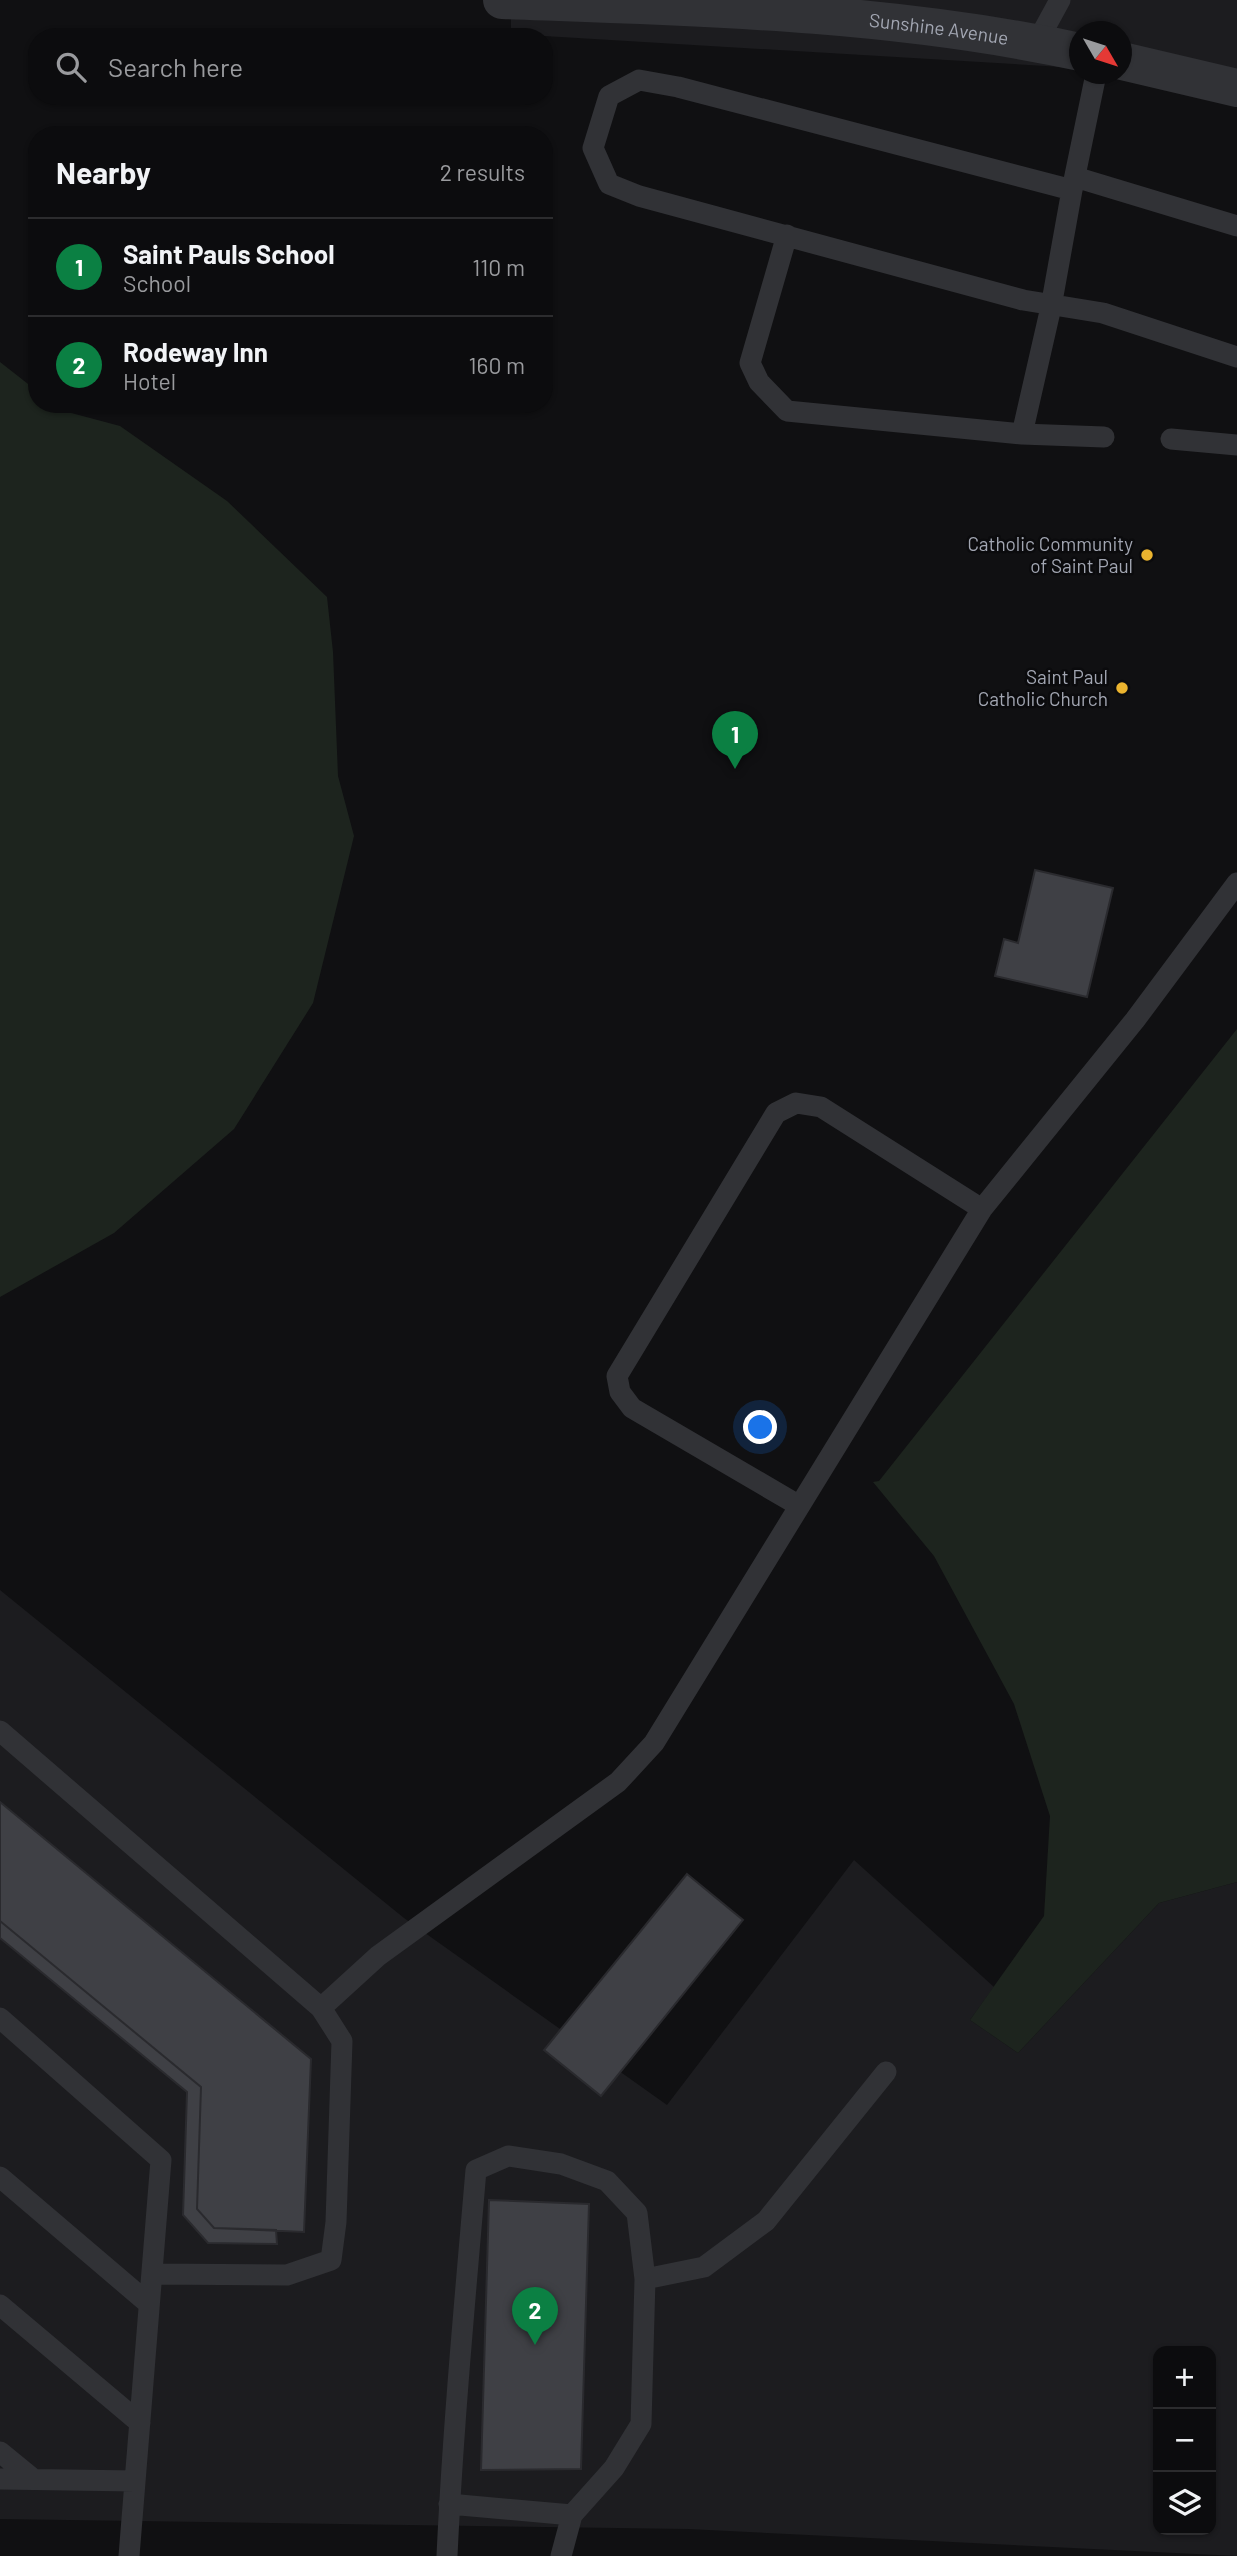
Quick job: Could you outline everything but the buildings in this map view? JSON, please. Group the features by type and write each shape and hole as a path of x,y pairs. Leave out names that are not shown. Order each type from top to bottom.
{"street":[{"name":"Sunshine Avenue","path":"502,0 723,7 831,16 1069,50"},
{"path":"1132,63 1237,88"}],"lane":[{"path":"1036,44 1060,0"},
{"path":"1237,226 1074,183 678,87 639,80 609,96 593,148 608,184 639,196 1051,307 1103,313 1237,357"},
{"path":"1022,434 1051,307 1094,84"},
{"path":"787,235 750,363 759,382 787,411 1022,434 1104,437"},
{"path":"1171,439 1237,444"},
{"path":"321,2008 378,1956 618,1782 654,1743 982,1209 1135,1020 1237,884"},
{"path":"798,1505 632,1408 620,1392 617,1376 776,1113 796,1103 821,1107 982,1209"},
{"path":"0,1731 321,2008 342,2041 336,2222 331,2260 287,2274 152,2274"},
{"path":"0,2018 162,2160 129,2556"},
{"path":"645,2279 704,2267 766,2221 886,2072"},
{"path":"447,2556 476,2170 508,2156 561,2164 607,2181 637,2213 645,2279 641,2424 614,2468 572,2515 561,2556"},
{"path":"0,2177 149,2304"},
{"path":"0,2305 140,2423"},
{"path":"0,2452 33,2479"},
{"path":"0,2479 135,2480"},
{"path":"449,2504 572,2515"}],"shaded area":[{"path":"511,0 1237,0 1237,79 1132,72 1132,21 1069,21 1069,67 553,37 553,28 511,28"},
{"path":"0,362 28,384 28,413 71,413 120,426 227,501 327,597 333,652 338,776 354,836 313,1003 234,1129 114,1233 0,1297"},
{"path":"1237,1029 1237,1882 1159,1903 1018,2053 970,2020 1044,1916 1050,1816 1014,1704 934,1556 873,1482 879,1481"},
{"path":"0,1590 404,1918 667,2105 854,1860 994,1987 970,2020 1018,2053 1159,1903 1237,1882 1237,2556 688,2529 0,2519"}],"place":[{"name":"Catholic Community of Saint Paul","path":"1147,555"},
{"name":"Saint Paul Catholic Church","path":"1122,688"},
{"name":"Saint Pauls School","path":"735,769"},
{"name":"Rodeway Inn","path":"535,2345"}]}
